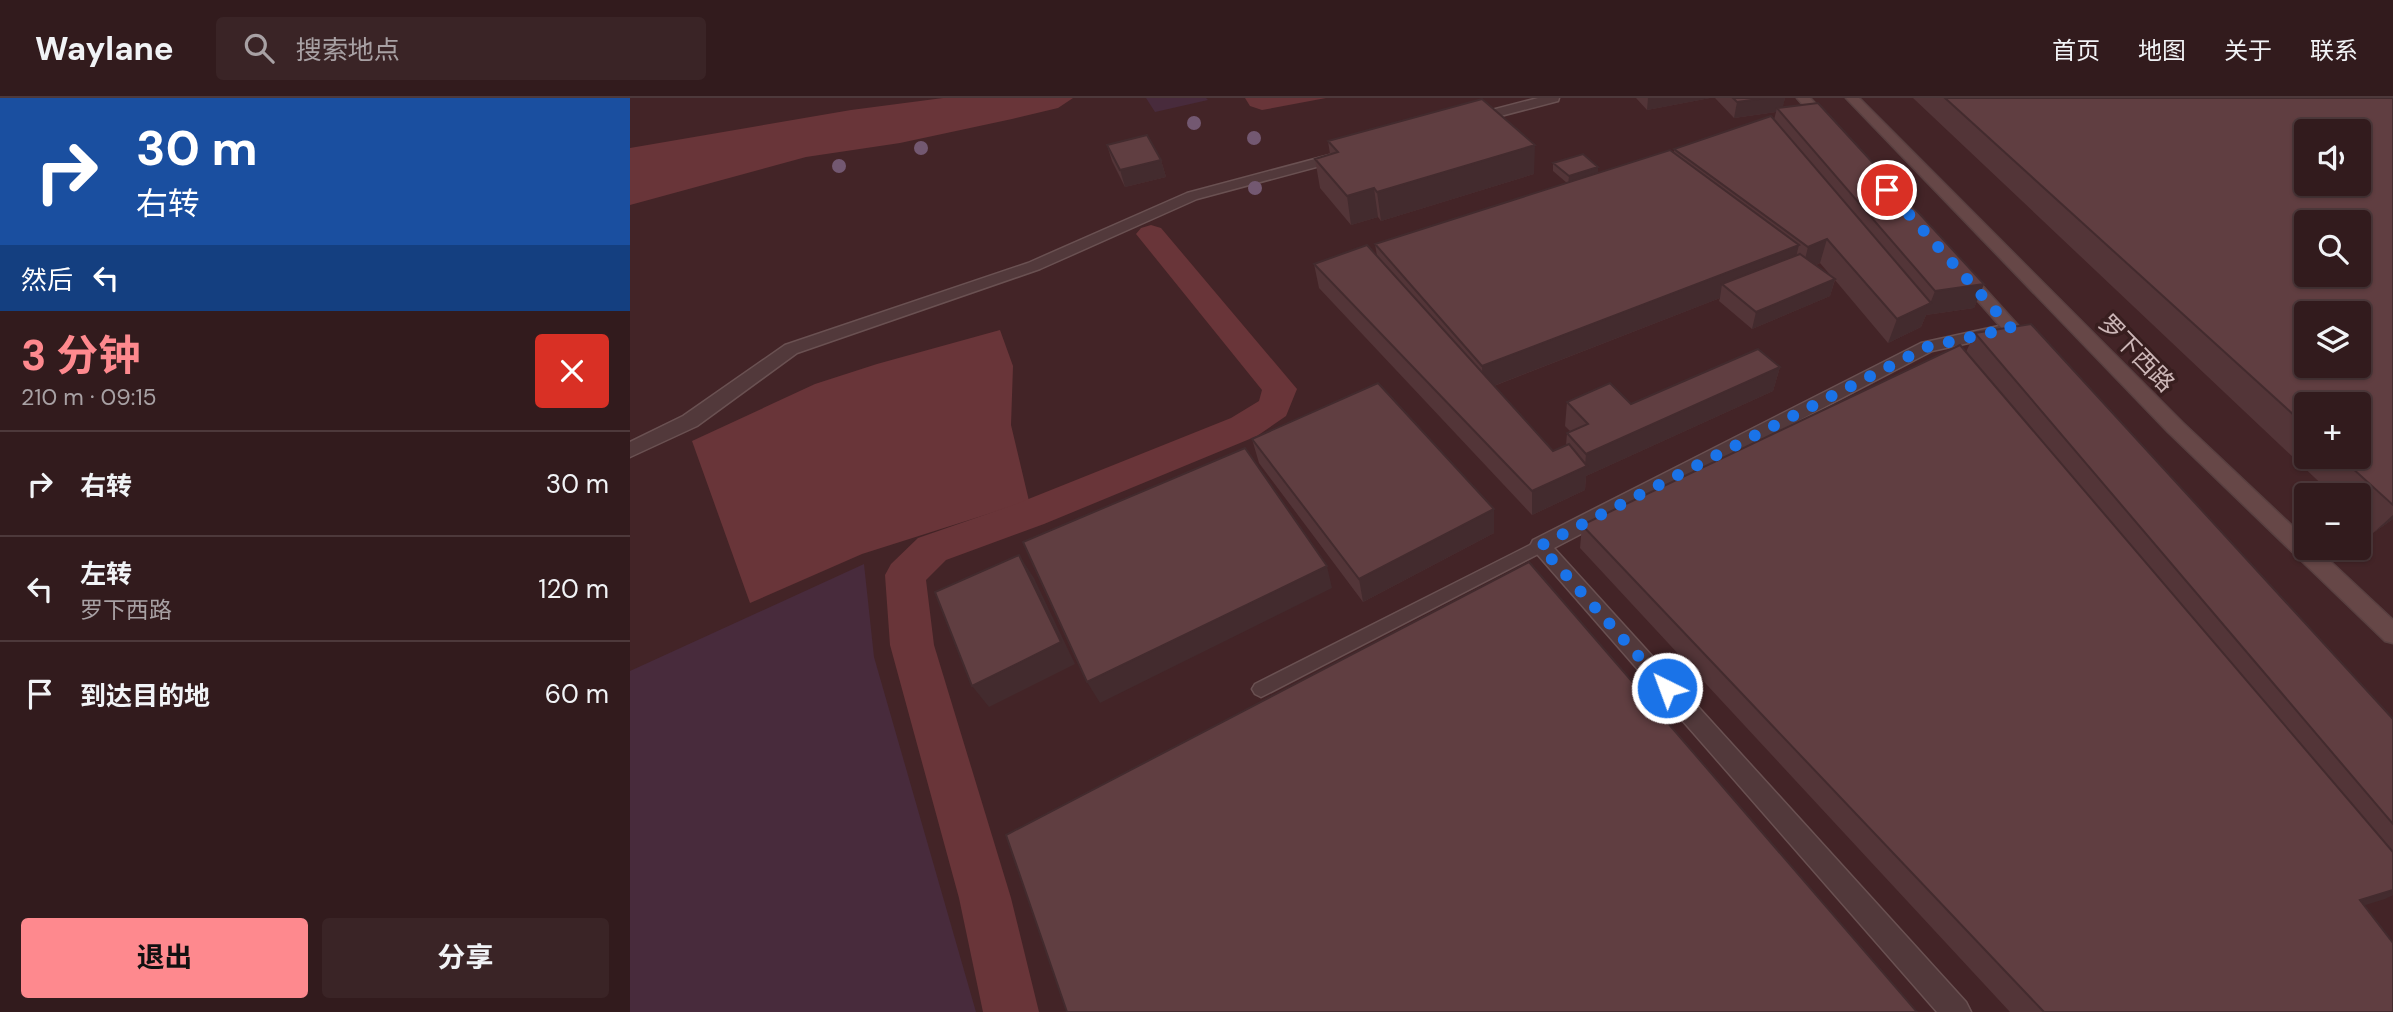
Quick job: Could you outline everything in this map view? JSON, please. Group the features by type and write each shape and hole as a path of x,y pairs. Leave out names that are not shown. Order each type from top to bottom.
{"main road":[{"path":"1803,98 1843,141"},
{"name":"罗下西路","path":"1853,98 2175,427 2393,634"},
{"path":"1946,255 2046,366"}],"street":[{"path":"1459,124 1553,98"},
{"path":"630,450 691,421 791,349 1034,266 1192,196 1352,153"},
{"path":"1956,1012 1540,546 1927,347 2011,328"}],"lane":[{"path":"1261,690 1540,546"}],"shaded area":[{"path":"943,98 1073,98 1058,108 900,143 806,157 630,205 630,148 851,110"},
{"path":"1146,98 1206,98 1208,100 1155,112"},
{"path":"1245,98 1326,98 1262,110 1250,106"},
{"path":"1000,330 1013,366 1011,425 1029,501 862,554 750,603 692,441 815,384"},
{"path":"864,564 874,657 976,1012 630,1012 630,671"}],"building":[{"path":"1733,98 1766,98 1737,102"},
{"path":"1945,98 2393,98 2393,505 2353,469 2371,469 2371,392 2294,392 2294,415"},
{"path":"1482,99 1535,145 1377,192 1374,188 1347,196 1315,159 1338,152 1328,141"},
{"path":"1818,103 1984,284 1935,291 1777,108"},
{"path":"1771,116 1931,303 1897,319 1827,239 1808,247 1674,149"},
{"path":"1147,135 1161,160 1120,170 1107,145"},
{"path":"1670,150 1799,245 1482,366 1375,244"},
{"path":"1583,154 1598,167 1569,176 1553,163"},
{"path":"1367,245 1553,451 1569,444 1587,466 1532,491 1314,264"},
{"path":"1800,254 1835,279 1756,312 1722,284"},
{"path":"2031,324 2393,719 2393,824 1975,333"},
{"path":"1960,345 2393,852 2393,890 2360,900 2393,943 2393,1012 2044,1012 1582,525"},
{"path":"1758,349 1780,367 1586,454 1567,433 1588,424 1567,402 1610,383 1631,404"},
{"path":"1378,383 1494,509 1359,579 1252,439"},
{"path":"1245,448 1327,566 1087,682 1023,542"},
{"path":"1019,555 1061,642 972,686 935,592"},
{"path":"1529,562 1917,1012 1067,1012 1006,835"}],"waterway":[{"path":"1011,1012 985,898 912,645 905,575 932,549 1030,514 1244,427 1274,408 1280,389 1151,234"}],"route":[{"path":"1667,688 1540,546 1927,347 2011,328 1887,190"}]}
